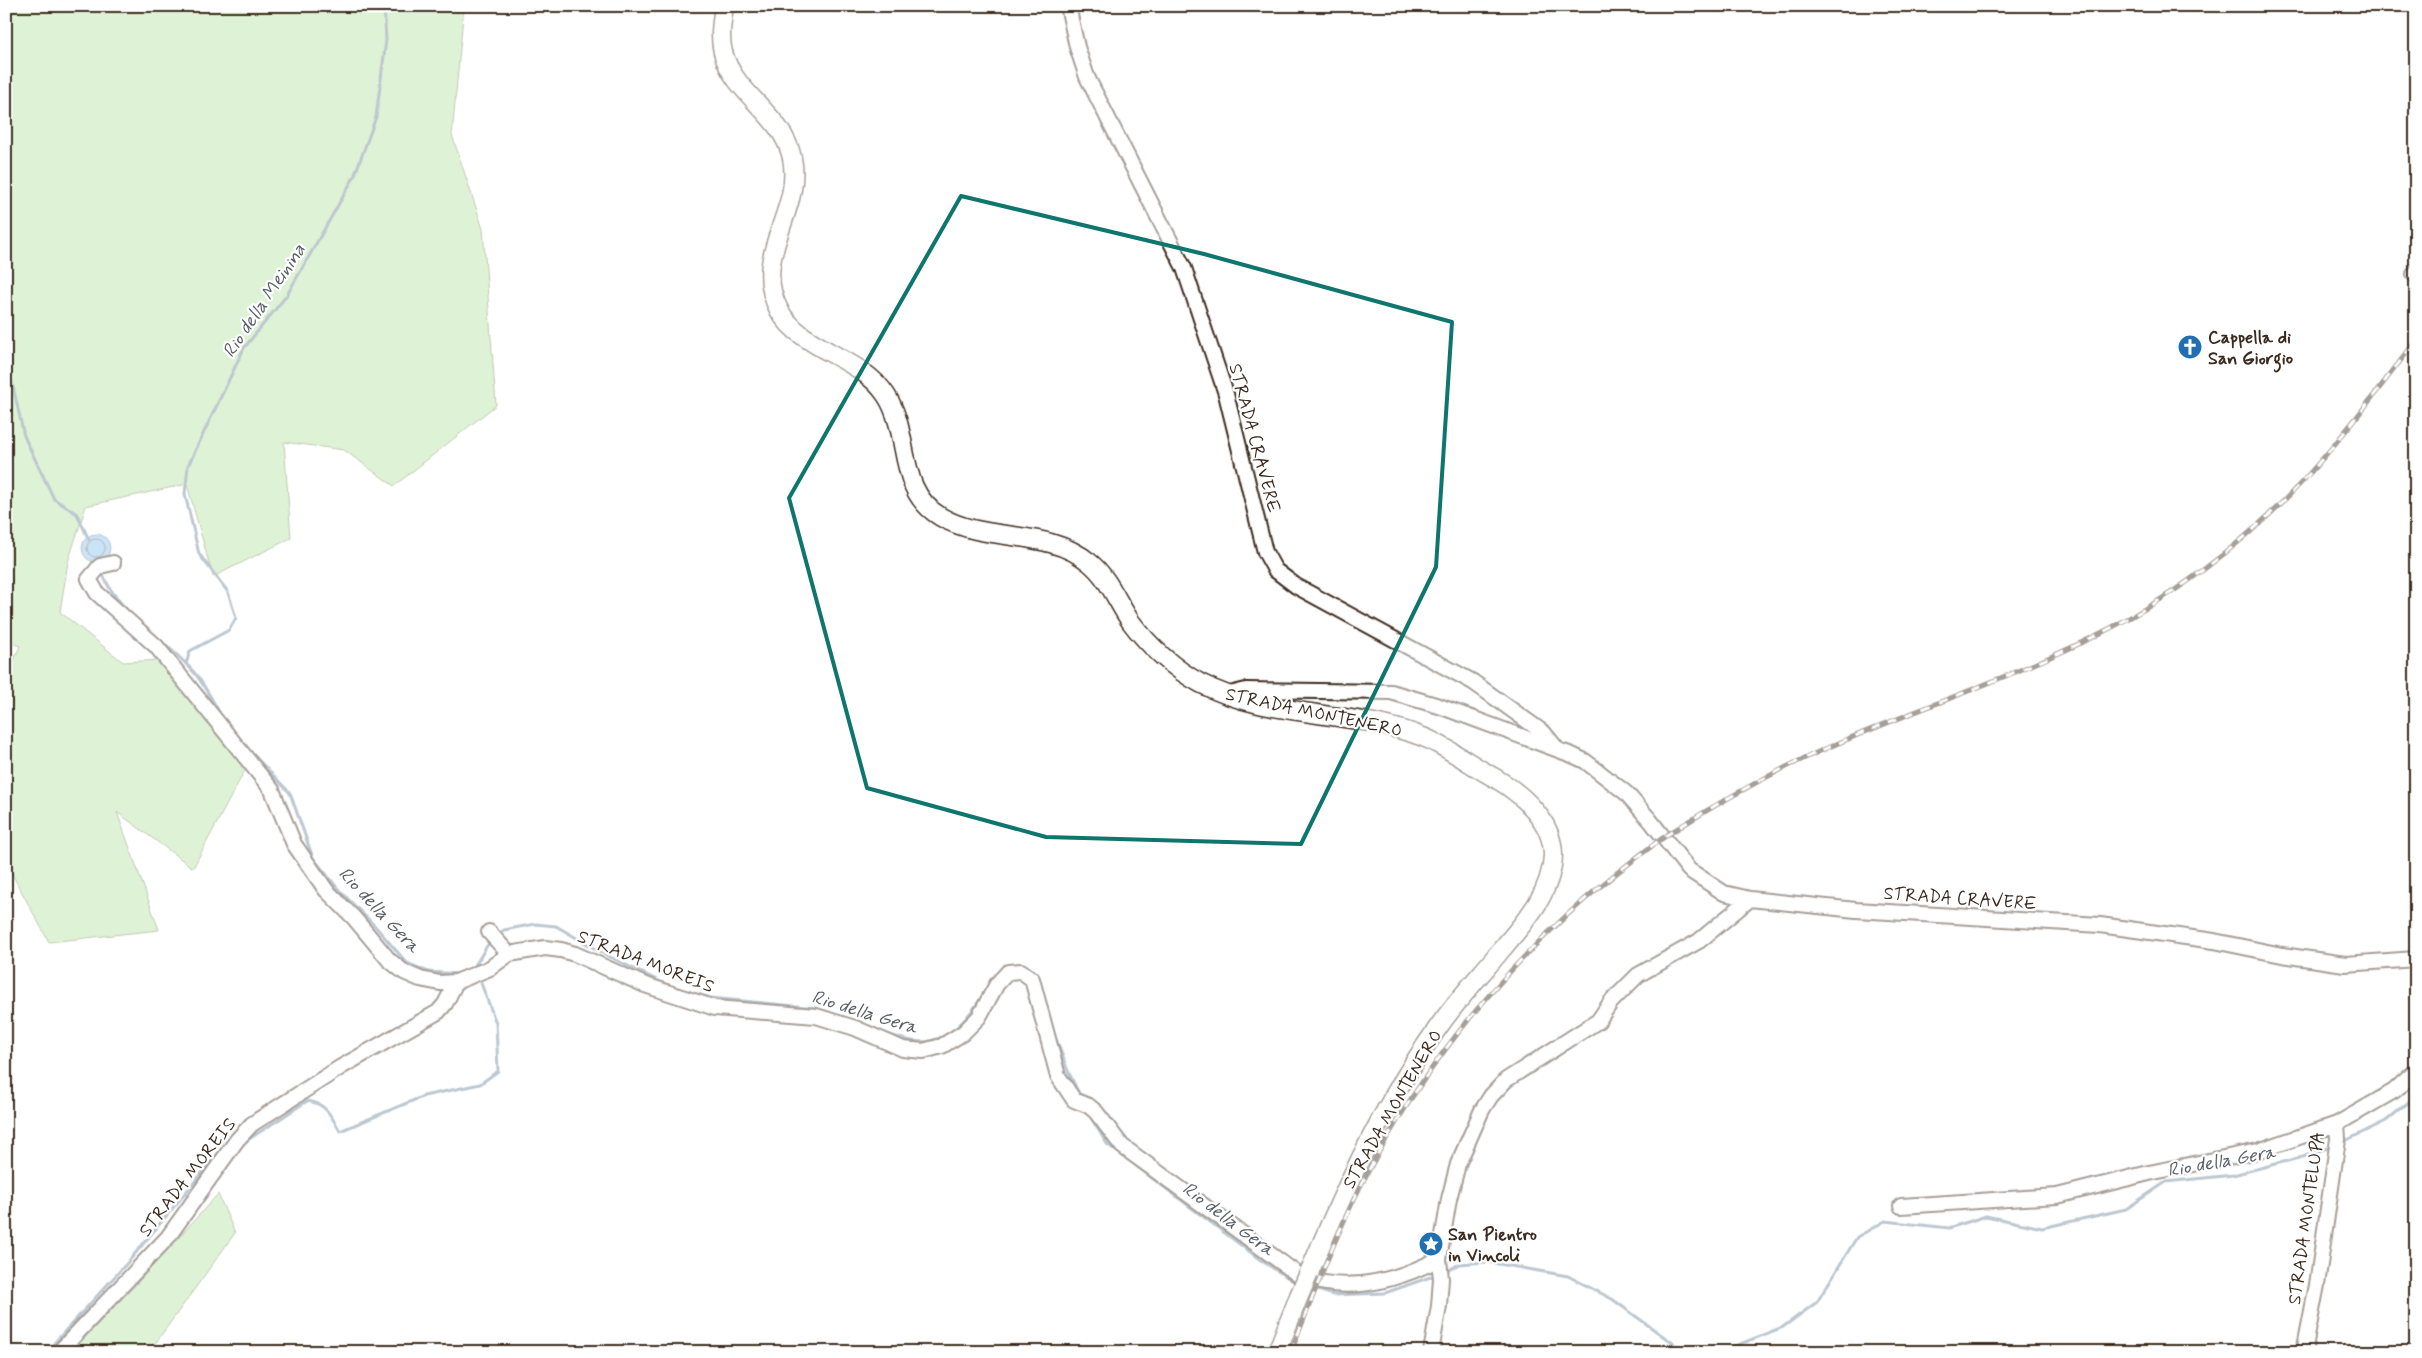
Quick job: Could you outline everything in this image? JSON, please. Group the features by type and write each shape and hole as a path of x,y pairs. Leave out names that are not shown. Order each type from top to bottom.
{"main road":[{"name":"STRADA MONTENERO","path":"724,6 720,38 727,66 748,94 779,128 792,155 793,184 790,199 771,255 770,276 774,296 781,314 797,330 853,364 884,391 896,419 906,469 922,501 936,514 971,529 1061,546 1076,553 1102,575 1132,623 1166,660 1195,680 1225,695 1253,703 1394,729 1424,737 1516,791 1534,810 1547,830 1553,850 1551,875 1535,908 1438,1027 1375,1129 1346,1186 1308,1273 1277,1352"}],"street":[{"name":"STRADA CRAVERE","path":"1068,6 1076,47 1087,77 1184,268 1226,394 1265,552 1275,570 1296,586 1473,682 1544,733 1557,750"},
{"path":"113,563 100,566 89,579 97,593 156,646 252,764 272,790 294,844 326,890 354,918 389,960 404,972 427,981 440,983 456,982 490,968 508,954 493,938"},
{"name":"STRADA CRAVERE","path":"1225,695 1246,690 1391,692 1439,706 1557,750 1585,761 1626,793 1689,870 1724,892 1750,899 1856,910 2100,925 2214,941 2282,955 2345,964 2416,959"},
{"path":"1431,1352 1439,1306 1440,1269 1448,1199 1458,1164 1482,1110 1506,1080 1598,1021 1611,1002 1638,975 1699,941 1750,899"},
{"name":"STRADA MOREIS","path":"508,954 545,948 561,950 576,954 645,985 715,1008 816,1016 855,1028 903,1049 923,1050 942,1046 963,1034 979,1017 997,984 1008,972 1021,971 1032,979 1058,1076 1069,1094 1084,1104 1122,1146 1300,1276 1330,1285 1359,1285 1413,1272 1440,1269"},
{"name":"STRADA MOREIS","path":"60,1351 168,1236 237,1140 252,1124 341,1067 438,1012 445,1004 456,982"},
{"name":"STRADA MONTELUPA","path":"2304,1352 2317,1285 2336,1156 2337,1124 2394,1091 2416,1071"},
{"path":"1901,1206 2057,1196 2149,1173 2258,1152 2337,1124"}],"highlighted area":[{"path":"961,196 1204,254 1452,322 1436,567 1301,844 1046,837 867,788 789,498"}],"green space":[{"path":"6,6 464,6 452,135 483,229 496,405 394,486 344,450 284,442 291,538 213,577 187,484 86,506 68,562 60,612 123,662 162,660 245,770 193,868 117,812 159,930 49,942 6,863 6,678 20,646 6,641"},
{"path":"218,1194 235,1233 149,1352 71,1352 142,1278"}],"water":[{"path":"96,534 106,538 110,548 106,558 96,562 86,558 82,548 86,538"}],"waterway":[{"name":"Rio della Meinina","path":"186,664 190,651 229,630 236,618 228,592 199,554 185,494 188,466 244,348 287,295 354,177 376,117 386,40 384,6"},
{"path":"6,355 24,436 54,499 77,514 89,540"},
{"path":"102,571 108,586 118,600 197,676 223,719"},
{"name":"Rio della Gera","path":"244,745 290,793 313,858 339,890 374,925 407,963 428,972 461,974"},
{"name":"Rio della Gera","path":"496,936 504,930 535,924 556,926 606,955 669,986"},
{"name":"Rio della Gera","path":"471,969 492,940"},
{"name":"Rio della Gera","path":"992,980 1002,970"},
{"path":"243,1143 307,1101 314,1102 323,1107 331,1115 340,1131 424,1096 480,1084 498,1071 496,1023 481,983"},
{"name":"Rio della Gera","path":"683,990 711,998 816,1008 846,1018"},
{"name":"Rio della Gera","path":"863,1024 907,1040 921,1042 933,1040 955,1029 972,1011 986,990"},
{"name":"Rio della Gera","path":"1052,1028 1068,1071 1081,1098"},
{"name":"Rio della Gera","path":"2341,1143 2386,1121 2416,1096"},
{"name":"Rio della Gera","path":"1088,1113 1107,1144 1262,1261 1298,1284"},
{"path":"46,1352 128,1262 226,1144"},
{"name":"Rio della Gera","path":"1720,1352 1783,1327 1817,1302 1857,1237 1885,1221 1949,1228 1986,1216 2042,1228 2126,1209 2166,1182 2233,1175 2303,1157 2333,1146"},
{"name":"Rio della Gera","path":"1444,1273 1459,1264 1487,1262 1568,1276 1612,1299 1685,1352"},
{"name":"Rio della Gera","path":"1309,1287 1333,1295 1385,1293 1436,1275"}],"railway":[{"path":"1291,1352 1351,1205 1385,1140 1441,1055 1506,976 1541,939 1618,872 1653,845 1714,806 1753,784 1834,745 2071,648 2117,625 2161,599 2203,570 2251,532 2310,474 2359,415 2416,341"}],"place":[{"name":"Cappella di San Giorgio","path":"2190,347"},
{"name":"San Pientro in Vincoli","path":"1431,1244"}]}
